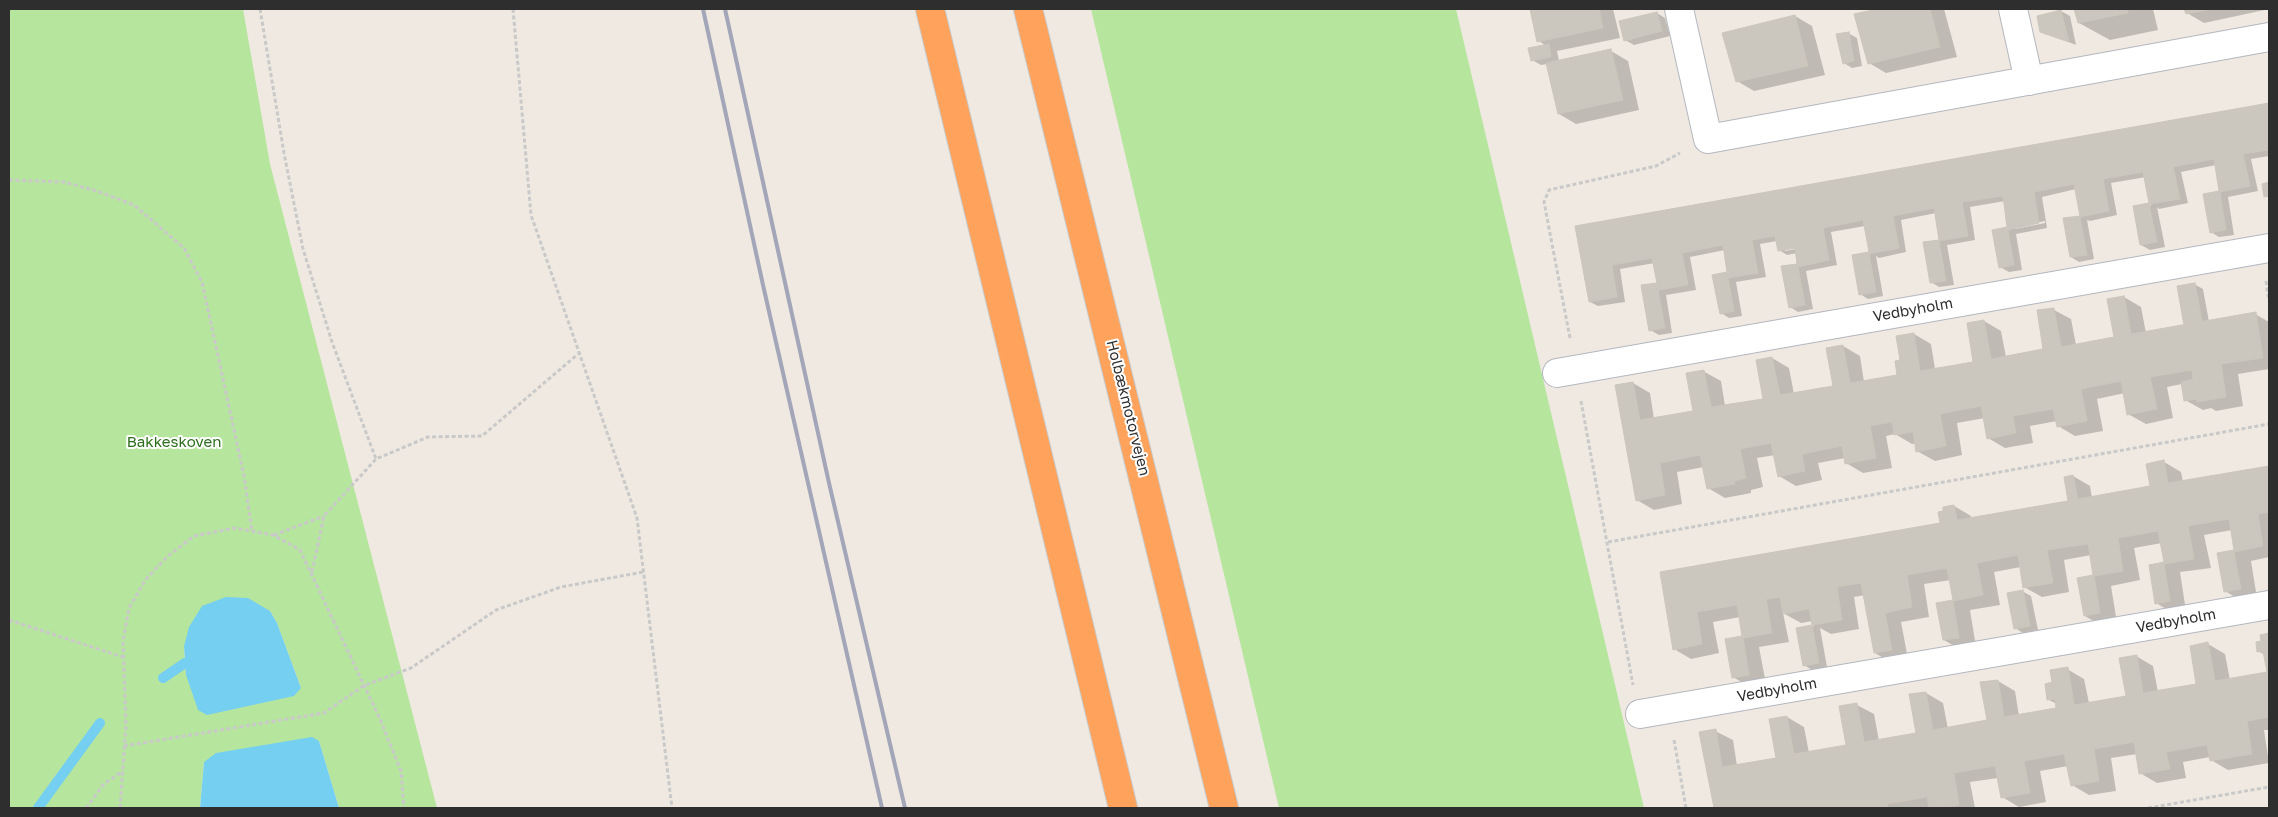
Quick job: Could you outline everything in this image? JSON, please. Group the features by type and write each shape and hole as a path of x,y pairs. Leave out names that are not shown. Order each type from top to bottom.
{"highway":[{"path":"930,9 1122,808"},
{"name":"Holbækmotorvejen","path":"1028,9 1224,808"}],"street":[{"path":"1679,9 1708,139 2269,37"},
{"path":"2013,9 2029,81"},
{"name":"Vedbyholm","path":"1557,373 2269,248"},
{"name":"Vedbyholm","path":"1640,714 2269,605"}],"path":[{"path":"260,9 284,154 303,249 332,342 376,459"},
{"path":"513,9 531,215 636,518 672,808"},
{"path":"9,180 64,182 97,191 134,205 184,248 202,282 244,476 252,531"},
{"path":"273,536 324,516 376,459 428,437 482,436 578,354"},
{"path":"1608,542 2269,424"},
{"path":"312,572 324,516"},
{"path":"120,808 126,726 122,641 130,608 146,579 168,556 194,536 235,528 273,536 300,550 380,718 401,771 404,808"},
{"path":"124,746 324,713 364,686 411,668 496,610 561,586 643,572"},
{"path":"9,620 123,657"},
{"path":"1668,709 1686,808"},
{"path":"86,808 104,784 122,770"},
{"path":"2148,808 2269,787"}],"green space":[{"name":"Bakkeskoven","path":"9,9 243,9 270,164 437,808 339,808 319,741 204,762 200,808 9,808","holes":["270,611 277,623 301,688 186,675 184,646"]},
{"path":"1091,9 1456,9 1644,808 1279,808"}],"water":[{"path":"226,597 248,598 270,611 277,623 301,688 294,696 207,715 198,710 186,675 184,646 189,627 202,606"},
{"path":"312,737 319,741 339,808 200,808 204,762 216,753"}],"building":[{"path":"1530,9 1599,9 1603,28 1537,42"},
{"path":"1877,9 1930,9 1940,47 1868,64 1854,14"},
{"path":"2074,9 2127,9 2128,13 2078,23"},
{"path":"2184,9 2211,9 2186,14"},
{"path":"2061,10 2069,42 2040,32 2037,16"},
{"path":"1657,12 1662,31 1624,41 1619,21"},
{"path":"1795,15 1808,66 1736,82 1722,33"},
{"path":"1849,32 1854,61 1843,64 1836,34"},
{"path":"1549,44 1551,57 1531,61 1528,48"},
{"path":"1611,49 1623,100 1558,114 1546,63"},
{"path":"2269,103 2269,150 2243,154 2250,186 2220,192 2226,230 2210,233 2203,194 2219,191 2214,159 2173,167 2180,199 2149,204 2157,242 2140,245 2133,206 2149,203 2143,172 2103,179 2109,211 2080,217 2087,255 2070,257 2063,218 2080,216 2074,184 2034,192 2039,223 2008,230 2014,265 1999,268 1992,230 2007,227 2003,196 1962,202 1968,236 1939,241 1946,281 1930,283 1923,242 1939,240 1934,208 1893,216 1899,248 1869,254 1876,292 1859,295 1852,255 1869,252 1863,220 1823,228 1829,260 1798,267 1805,305 1789,308 1781,266 1797,264 1795,248 1778,251 1775,236 1752,240 1758,273 1728,278 1734,311 1720,314 1712,275 1727,272 1723,245 1682,253 1688,285 1658,290 1665,328 1649,331 1641,285 1657,283 1652,258 1612,265 1617,297 1589,302 1575,226"},
{"path":"2269,182 2269,196 2264,197 2262,184"},
{"path":"2195,283 2202,321 2184,325 2177,286"},
{"path":"2124,296 2131,334 2256,312 2263,358 2221,364 2226,397 2197,402 2197,399 2184,401 2181,382 2193,379 2192,370 2150,377 2157,409 2127,415 2121,381 2081,389 2087,421 2057,427 2053,409 2013,416 2016,433 1987,439 1981,406 1940,414 1946,446 1916,452 1913,432 1894,435 1892,422 1870,426 1876,458 1845,464 1842,446 1802,454 1805,471 1778,477 1771,443 1740,449 1746,478 1734,481 1735,484 1707,489 1700,455 1660,463 1665,495 1636,501 1615,385 1633,382 1640,420 1693,411 1686,373 1704,370 1711,407 1763,399 1756,360 1772,357 1780,395 1833,386 1826,348 1843,345 1850,383 1897,375 1895,361 1900,360 1896,336 1914,333 1920,371 1973,362 1967,323 1984,320 1991,359 2043,349 2037,310 2054,308 2061,347 2114,337 2107,299"},
{"path":"2164,460 2168,483 2269,466 2269,512 2258,514 2263,546 2234,552 2241,589 2224,592 2217,553 2234,550 2229,519 2188,526 2194,559 2164,564 2170,601 2155,604 2149,565 2164,562 2158,531 2118,538 2123,571 2094,576 2100,613 2084,616 2077,578 2093,575 2088,544 2047,550 2053,583 2023,588 2018,555 1977,563 1983,595 1953,601 1959,638 1943,640 1936,603 1953,600 1947,568 1907,575 1912,607 1885,613 1892,650 1874,653 1861,583 1837,587 1842,620 1812,625 1809,609 1783,614 1780,597 1766,599 1772,633 1743,638 1749,675 1732,678 1725,639 1742,636 1737,605 1697,612 1702,644 1673,650 1660,572 1940,523 1938,512 1943,511 1943,507 1954,505 1957,520 2068,501 2064,477 2073,475 2078,499 2150,486 2146,464"},
{"path":"2023,590 2030,626 2014,629 2007,593"},
{"path":"1812,625 1819,663 1803,666 1796,628"},
{"path":"2269,633 2269,717 2247,721 2252,754 2210,761 2207,745 2166,752 2170,769 2139,774 2134,742 2094,749 2099,781 2071,786 2064,754 2024,761 2030,793 2001,798 1995,766 1954,773 1959,805 1940,808 1929,808 1927,797 1887,804 1888,808 1714,808 1699,732 1716,729 1722,767 1776,758 1769,719 1787,716 1794,754 1846,745 1839,706 1857,703 1864,742 1916,733 1909,694 1926,692 1933,730 1987,720 1980,682 1998,680 2004,717 2056,708 2055,699 2047,700 2045,684 2052,682 2050,670 2068,667 2074,705 2126,696 2119,658 2137,655 2143,693 2196,684 2190,646 2208,642 2215,681 2267,672 2263,651 2257,652 2256,642 2261,641 2260,635"}],"waterway":[{"path":"163,678 185,663"},
{"path":"38,808 100,723"}],"railway":[{"path":"703,9 763,285 882,808"},
{"path":"725,9 829,483 905,808"}]}
